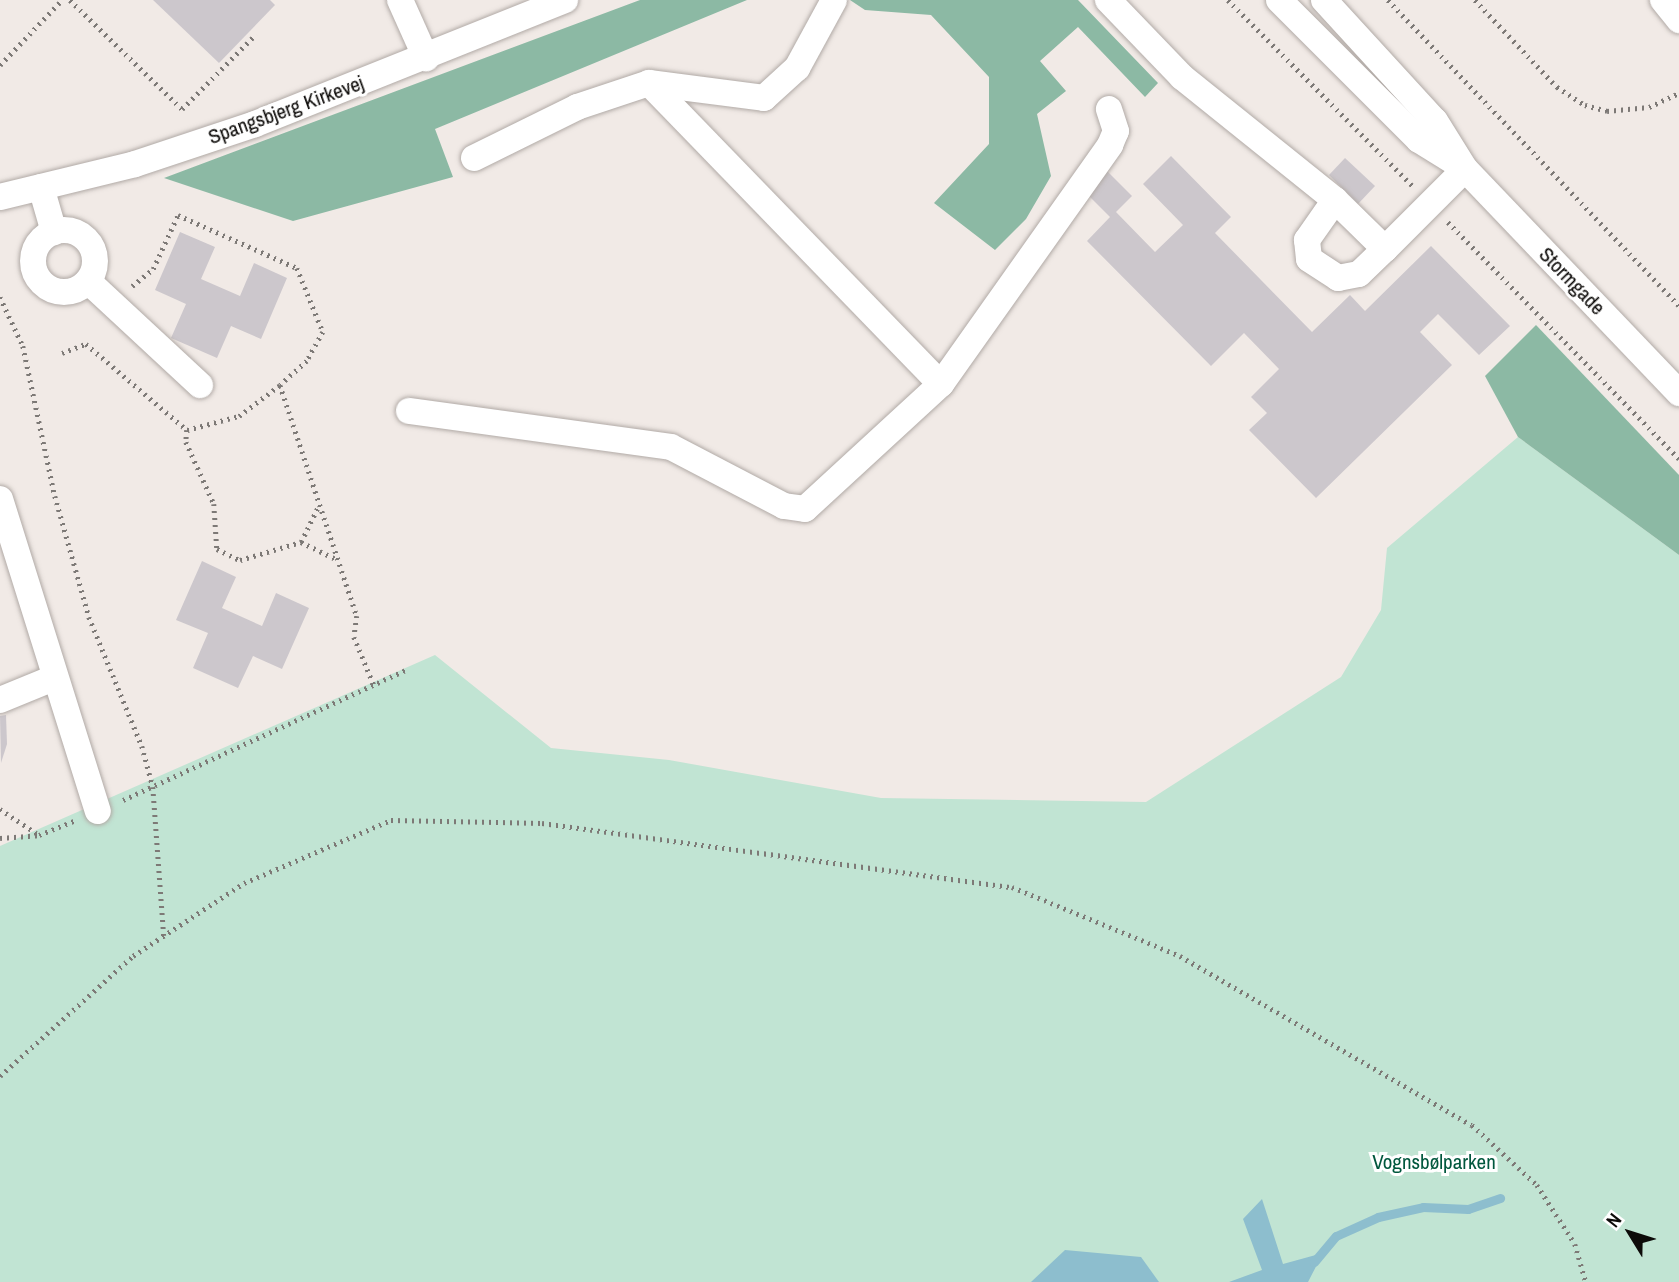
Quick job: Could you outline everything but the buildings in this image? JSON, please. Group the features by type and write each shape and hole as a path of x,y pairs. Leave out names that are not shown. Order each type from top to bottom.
{"street":[{"path":"400,0 426,58"},
{"name":"Spangsbjerg Kirkevej","path":"0,197 135,164 255,124 426,58 565,0"},
{"path":"474,158 577,107 649,83 764,98 797,68 834,0"},
{"path":"1108,0 1182,77 1335,200 1385,249"},
{"name":"Stormgade","path":"1279,0 1419,140 1465,169"},
{"name":"Stormgade","path":"1324,0 1435,121 1465,169 1679,393"},
{"path":"1663,0 1679,20"},
{"path":"649,83 941,384"},
{"path":"409,411 671,447 785,506 805,509 941,384 1110,145 1116,131 1109,109"},
{"path":"1335,200 1307,240 1309,259 1338,278 1359,274 1465,169"},
{"path":"41,187 54,232"},
{"path":"75,231 87,239 94,260 88,281 61,292 36,276 36,247 54,232 75,231"},
{"path":"88,281 200,385"},
{"path":"0,499 54,678 99,811"},
{"path":"0,700 54,678"}],"path":[{"path":"0,65 62,0"},
{"path":"70,0 182,109 256,34"},
{"path":"1228,0 1679,459"},
{"path":"1388,0 1679,306"},
{"path":"1475,0 1557,86 1585,105 1607,111 1649,107 1679,93"},
{"path":"112,303 153,269 178,215 297,268 323,331 307,362 239,416 187,430"},
{"path":"0,297 23,346 55,496 89,617 142,746 153,787 164,936"},
{"path":"62,353 86,344 187,430"},
{"path":"279,385 357,616 354,637 374,685"},
{"path":"187,430 186,442 214,504 217,549 240,560 302,542 338,560"},
{"path":"302,542 319,504"},
{"path":"0,838 39,835 99,811 408,669"},
{"path":"0,808 39,835"},
{"path":"0,1076 133,956 244,883 391,820 542,823 1012,887 1180,956 1472,1125 1537,1185 1575,1244 1586,1282"}],"green space":[{"path":"640,0 747,0 435,129 453,177 293,221 164,178"},
{"path":"850,0 1078,0 1158,83 1145,97 1078,27 1040,61 1066,91 1037,114 1051,176 1026,219 995,250 934,203 989,144 989,77 931,15 865,10"},
{"path":"1536,325 1679,475 1679,555 1518,437 1485,376"},
{"name":"Vognsbølparken","path":"1518,437 1679,555 1679,1282 0,1282 0,846 435,655 551,748 669,760 881,798 1146,802 1341,677 1381,610 1387,548"}],"water":[{"path":"1262,1199 1283,1264 1323,1253 1308,1282 1229,1282 1262,1270 1243,1219"},
{"path":"1065,1250 1141,1257 1159,1282 1031,1282"}],"waterway":[{"path":"1314,1262 1336,1236 1378,1217 1423,1207 1468,1209 1500,1198"}]}
